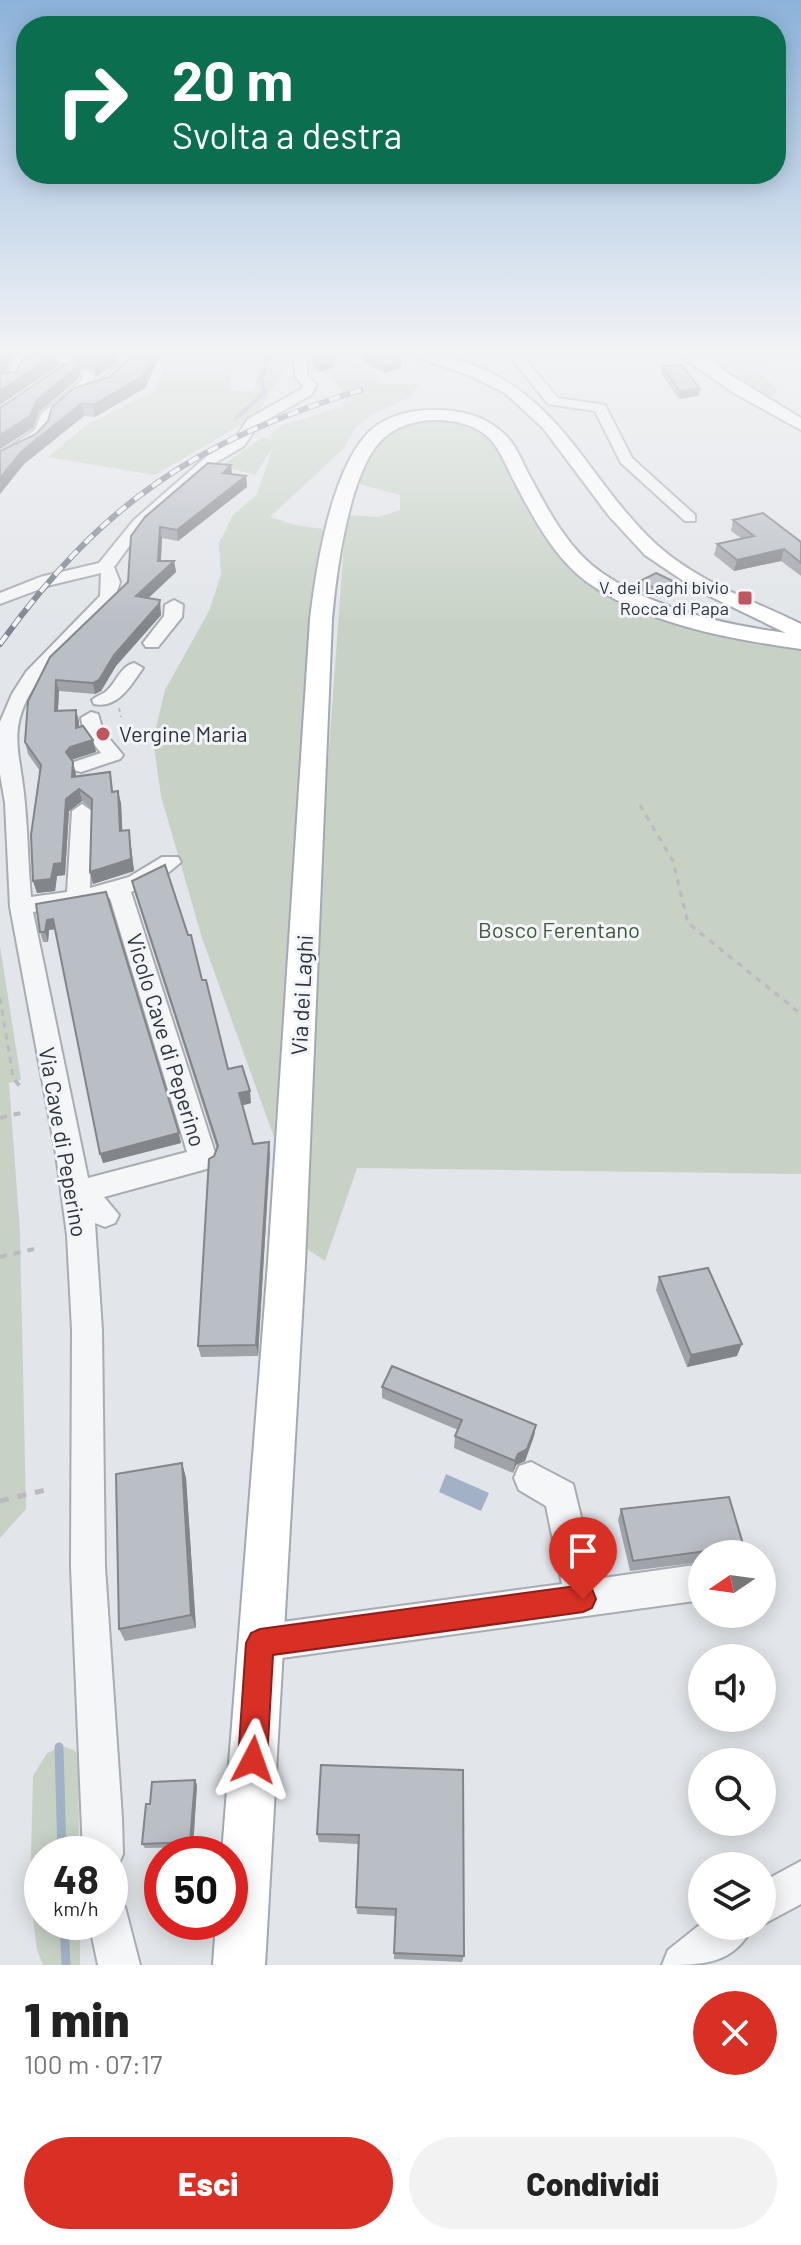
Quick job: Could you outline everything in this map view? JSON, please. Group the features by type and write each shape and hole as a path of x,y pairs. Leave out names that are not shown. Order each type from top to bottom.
{"main road":[{"name":"Via dei Laghi","path":"239,1965 299,1058 318,679 330,552 349,488 370,444"},
{"name":"Via dei Laghi","path":"503,444 559,539 580,566 624,595 684,615 801,643"},
{"path":"563,444 644,544 738,613 766,615 801,624"},
{"name":"Via dei Laghi","path":"684,615 738,613 801,632"},
{"path":"766,615 801,632"}],"street":[{"path":"0,459 26,444"},
{"name":"Via Cave di Peperino","path":"103,1836 88,1568 85,1296 77,1198 21,906 15,801 5,748 8,724 18,700 37,673 109,594 110,574 105,567 127,535 212,459 238,444"},
{"path":"618,444 626,460 690,518"},
{"path":"0,599 46,581 105,567"},
{"path":"152,643 173,617 174,605"},
{"path":"81,766 113,755 94,732 96,709 112,696 134,668"},
{"path":"78,898 82,811"},
{"path":"21,906 78,898 118,887 157,873 170,862"},
{"name":"Vicolo Cave di Peperino","path":"77,1198 203,1159 118,887"},
{"path":"77,1198 94,1205 105,1215"},
{"path":"531,1478 561,1496 583,1599"},
{"path":"260,1643 688,1584"},
{"path":"776,1896 801,1881"},
{"path":"114,1940 119,1965"},
{"path":"683,1965 714,1940"}],"path":[{"path":"640,805 659,829 680,873 688,923 801,1014"},
{"path":"0,998 13,1077 21,1088"},
{"path":"0,1043 6,1042"},
{"path":"0,1118 25,1112"},
{"path":"0,1257 38,1248"},
{"path":"0,1501 45,1490"}],"green space":[{"path":"64,444 209,444 155,475 48,457"},
{"path":"253,444 346,444 270,517 323,529 274,1137 202,938 161,796 153,740 165,690 209,611 221,575 219,543 233,515 257,494 273,447 255,475 221,466"},
{"name":"Bosco Ferentano","path":"377,444 495,444 557,546 642,609 801,650 801,1174 357,1168 325,1261 301,1245 299,1161 346,515 378,517 400,510 400,495 359,484"},
{"path":"0,946 21,1080 9,1083 20,1232 26,1509 0,1538"},
{"path":"62,1746 78,1755 79,1836 32,1836 33,1776 47,1753"},
{"path":"36,1940 80,1940 80,1965 43,1965"}],"water":[{"path":"446,1474 489,1493 481,1511 439,1492"}],"building":[{"path":"15,444 31,444 0,478 0,451"},
{"path":"208,463 231,465 223,473 246,476 177,530 160,527 158,561 174,561 136,596 160,600 159,604 114,655 99,680 93,683 56,680 55,711 76,710 76,728 83,726 93,740 70,747 66,752 73,762 72,777 110,772 112,792 118,791 120,831 129,830 131,859 90,872 92,799 79,789 66,799 62,863 54,864 51,879 33,881 31,835 41,765 25,742 28,701 50,657 128,582 131,536 145,517"},
{"path":"763,513 801,542 801,563 784,549 737,560 717,544 754,536 733,520"},
{"path":"656,573 673,581 657,589 640,581"},
{"path":"165,865 188,935 191,935 202,980 206,980 228,1069 242,1066 250,1091 239,1093 253,1144 269,1142 256,1345 198,1346 209,1159 214,1156 218,1146 132,881"},
{"path":"106,892 179,1133 100,1154 53,919 47,920 45,932 40,932 36,904"},
{"path":"708,1268 742,1344 691,1355 659,1277"},
{"path":"392,1366 536,1425 527,1449 518,1454 515,1461 455,1436 462,1420 382,1387"},
{"path":"182,1463 191,1615 119,1629 116,1474"},
{"path":"729,1497 742,1540 688,1540 688,1553 633,1561 621,1509"},
{"path":"321,1765 463,1770 464,1956 394,1953 396,1909 356,1907 359,1835 317,1834"},
{"path":"195,1780 190,1836 144,1836 142,1844 146,1804 150,1804 152,1782"}],"waterway":[{"path":"59,1747 61,1836"},
{"path":"65,1940 66,1965"}],"railway":[{"path":"0,644 76,552 115,515 156,483 225,444"}],"place":[{"name":"V. dei Laghi bivio Rocca di Papa","path":"745,598"},
{"name":"Vergine Maria","path":"103,734"}],"route":[{"path":"253,1760 260,1643 583,1599"}]}
